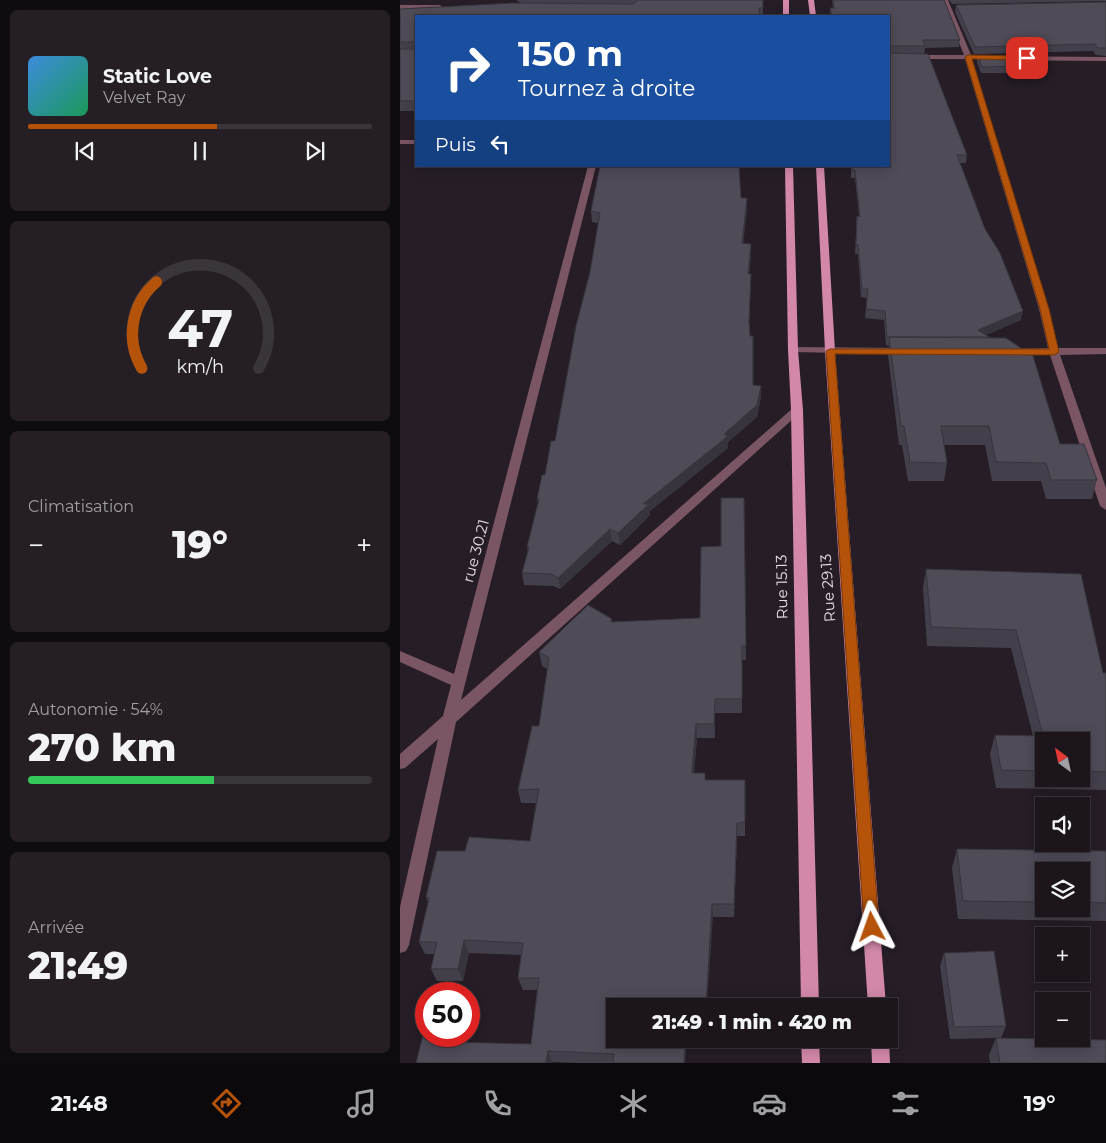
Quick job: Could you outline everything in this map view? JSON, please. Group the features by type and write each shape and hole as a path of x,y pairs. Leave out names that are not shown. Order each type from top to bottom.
{"main road":[{"path":"786,0 786,15"},
{"path":"811,0 813,15"},
{"name":"Rue 15.13","path":"789,167 793,350 798,410 810,998"},
{"name":"Rue 29.13","path":"820,167 830,351 876,998"},
{"path":"810,1048 811,1063"},
{"path":"880,1048 881,1063"}],"street":[{"path":"946,4 958,8"},
{"path":"946,4 968,57 1044,309 1054,352 1106,506"},
{"path":"400,7 448,8"},
{"path":"890,58 978,58"},
{"path":"988,58 1106,59"},
{"path":"400,142 415,142"},
{"name":"rue 30.21","path":"400,945 449,720 592,167"},
{"path":"793,350 918,352"},
{"path":"996,352 1106,351"},
{"path":"400,763 798,410"},
{"path":"400,656 459,682"}],"building":[{"path":"637,0 763,0 763,8 759,8 760,15 415,15 415,43 400,42 400,9 513,3 632,4"},
{"path":"833,0 944,0 960,40 923,40 925,46 890,46 890,15 832,15 830,8 834,8"},
{"path":"1106,2 1106,48 1097,48 1095,44 975,47 956,5"},
{"path":"415,46 415,101 400,101 400,49 414,49"},
{"path":"890,53 928,54 967,155 957,155 985,229 1000,253 1023,311 978,330 989,337 887,337 885,311 866,309 868,289 862,289 858,245 856,245 857,216 860,217 855,170 852,170 852,167 890,167"},
{"path":"978,55 1016,56 1023,66 982,67"},
{"path":"600,167 739,167 741,198 747,198 742,243 751,244 748,274 751,274 749,321 750,336 753,336 753,385 761,386 757,405 724,434 728,436 643,504 649,504 618,533 610,529 558,578 551,574 522,573 539,499 537,499 542,475 545,475 551,441 555,441 576,326 590,272 600,213 591,211"},
{"path":"889,337 1006,338 1033,356 1060,444 1084,444 1097,480 1051,480 1046,463 996,462 989,426 941,426 947,463 910,462 904,426 901,426"},
{"path":"721,498 744,498 746,646 742,646 742,699 715,699 714,724 696,724 692,773 705,773 705,780 745,780 745,822 737,823 734,904 712,904 706,998 606,998 606,1048 685,1048 684,1063 613,1063 614,1054 548,1051 546,1063 416,1063 420,1047 480,1047 480,1043 531,1044 539,978 518,978 523,943 464,940 458,969 431,969 437,942 419,942 429,898 426,897 437,851 465,851 469,837 530,841 539,789 518,790 532,726 539,726 549,658 539,652 588,605 612,619 611,622 700,618 701,547 721,546"},
{"path":"926,569 1081,574 1103,673 1106,673 1106,772 1090,771 1090,732 1042,732 1016,630 931,627"},
{"path":"995,735 1035,736 1035,771 1001,770"},
{"path":"957,849 1035,850 1035,852 1106,851 1106,903 1090,902 1090,862 1035,862 1035,902 963,901"},
{"path":"994,951 1006,1026 954,1027 944,953"},
{"path":"996,1038 1035,1039 1035,1047 1090,1047 1090,1040 1106,1040 1106,1063 1000,1063"}],"route":[{"path":"872,927 830,351 1054,352 1044,309 968,57 1027,58"}]}
